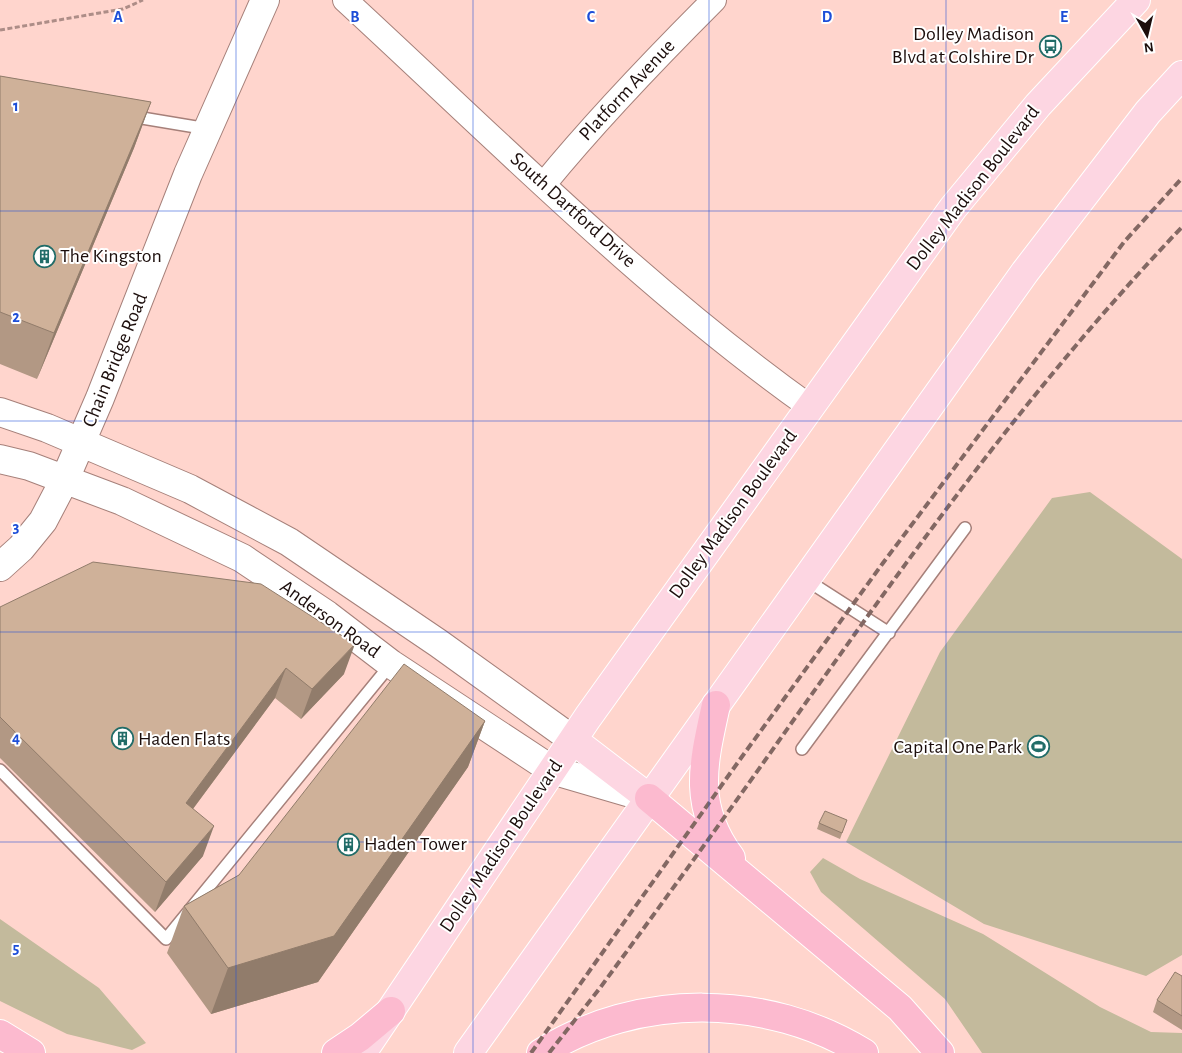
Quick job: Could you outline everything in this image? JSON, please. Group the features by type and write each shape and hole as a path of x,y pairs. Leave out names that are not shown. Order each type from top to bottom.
{"highway":[{"path":"716,705 704,759 703,783 706,808 715,834 750,883"},
{"path":"650,798 900,1008 940,1053"},
{"path":"541,1053 594,1027 634,1015 678,1008 722,1007 766,1013 797,1022 827,1034 864,1053"},
{"path":"336,1053 360,1037 391,1011"},
{"path":"0,1034 31,1053"}],"main road":[{"name":"Dolley Madison Boulevard","path":"362,1053 552,770 952,208 1038,105 1136,0"},
{"path":"468,1053 1025,272 1148,112 1182,75"},
{"path":"573,740 650,798"}],"street":[{"name":"Chain Bridge Road","path":"0,567 21,548 43,521 65,479 82,442 208,129 266,0"},
{"name":"South Dartford Drive","path":"346,0 678,306 766,376 810,407"},
{"name":"Platform Avenue","path":"544,184 578,143 651,63 714,0"},
{"name":"Anderson Road","path":"0,412 82,442 190,489 290,542 438,643 573,740"},
{"name":"Anderson Road","path":"0,459 65,479 130,505 242,558 327,615 391,664 552,770 650,798"}],"lane":[{"path":"119,114 208,129"},
{"path":"802,749 890,633 965,528"},
{"path":"805,579 890,633"},
{"path":"0,770 166,939 391,664"}],"path":[{"path":"0,30 123,9 143,0"}],"shaded area":[{"name":"Capital One Park","path":"1090,492 1182,559 1182,955 1146,976 984,924 846,842 940,652 1052,498"},
{"path":"823,858 860,879 983,934 1100,1007 1151,1032 1182,1033 1182,1053 982,1053 945,999 821,892 810,872"},
{"path":"0,919 99,988 146,1043 132,1050 67,1034 0,1001"}],"building":[{"name":"The Kingston","path":"0,76 151,102 54,333 0,312"},
{"name":"Haden Flats","path":"93,562 261,584 355,644 312,689 286,668 186,803 214,826 166,882 0,717 0,607"},
{"name":"Haden Tower","path":"404,664 485,721 334,936 228,968 184,906 239,875"},
{"path":"825,811 847,820 842,833 819,823"},
{"path":"1175,972 1182,976 1182,1016 1157,1000"}],"railway":[{"path":"531,1053 741,758 883,563 1124,242 1182,178"},
{"path":"549,1053 600,988 734,804 921,542 1021,412 1073,349 1126,287 1182,227"}],"place":[{"name":"Dolley Madison Blvd at Colshire Dr","path":"1050,46"},
{"name":"The Kingston","path":"44,256"},
{"name":"Haden Flats","path":"122,739"},
{"name":"Capital One Park","path":"1038,747"},
{"name":"Haden Tower","path":"348,844"}]}
